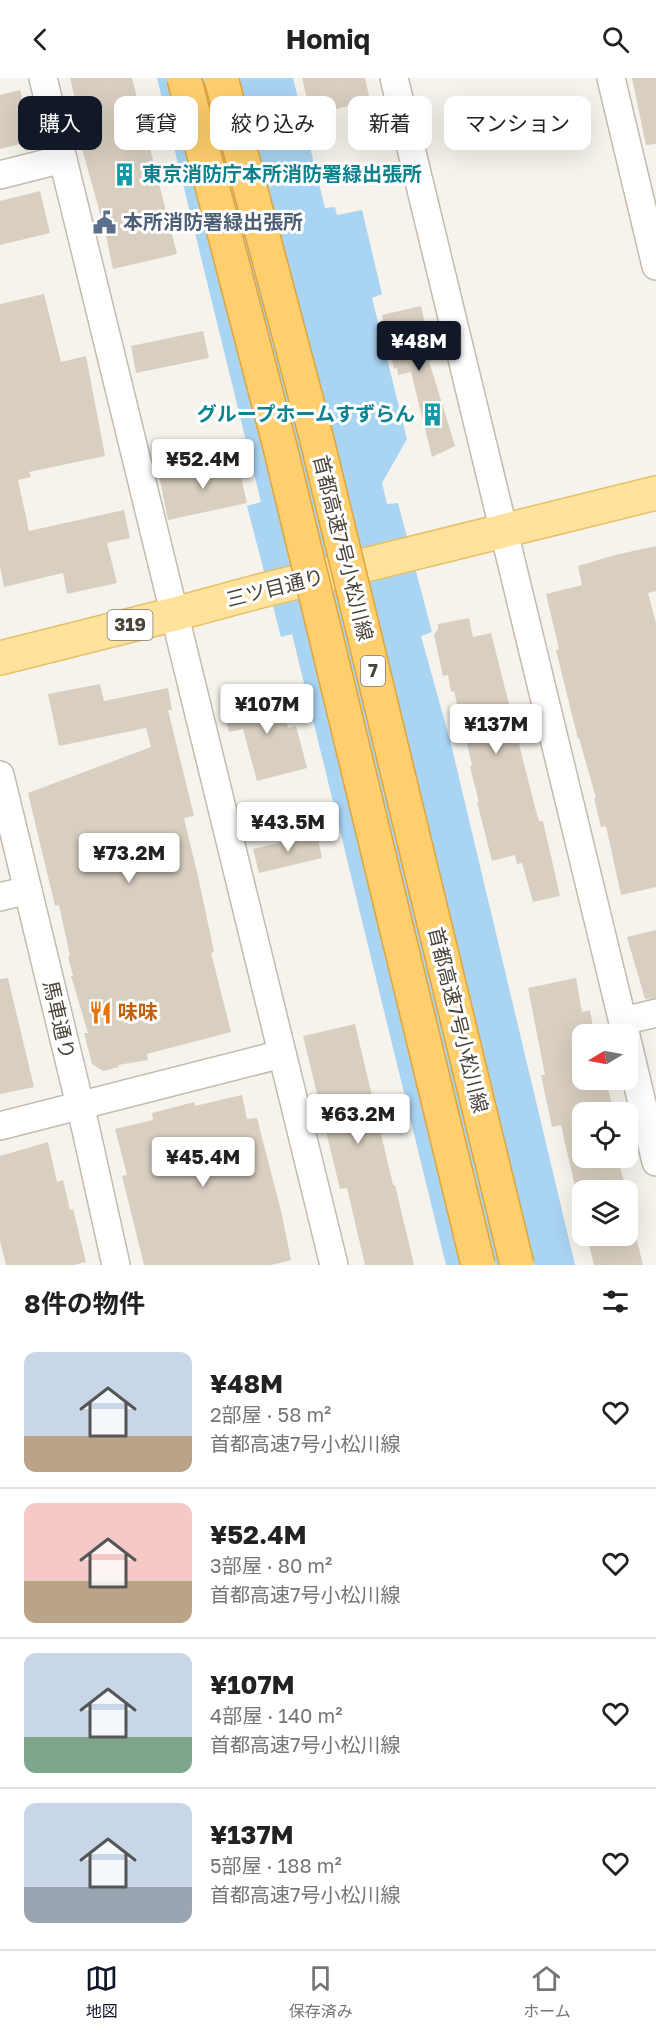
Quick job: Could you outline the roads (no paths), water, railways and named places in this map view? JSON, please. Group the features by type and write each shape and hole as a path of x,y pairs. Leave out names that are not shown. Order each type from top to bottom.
{"highway":[{"name":"首都高速7号小松川線","path":"184,78 280,447 478,1265"},
{"name":"首都高速7号小松川線","path":"221,78 316,436 517,1265"}],"main road":[{"name":"三ツ目通り","path":"0,658 656,493"}],"street":[{"path":"43,78 334,1265"},
{"path":"611,78 656,266"},
{"path":"398,79 623,1024"},
{"path":"0,175 63,159"},
{"name":"馬車通り","path":"0,775 116,1265"},
{"path":"0,897 28,890"},
{"path":"638,1024 656,1013"},
{"path":"0,1126 282,1054"},
{"path":"638,1087 656,1162"}],"water":[{"path":"157,78 293,78 297,96 210,96 210,150 311,150 325,208 335,207 337,215 362,210 382,294 372,298 407,439 382,483 387,504 398,503 432,632 421,636 451,744 575,1265 446,1265 292,634 281,637 247,506 261,502 175,150 198,150 198,96 161,96"}],"place":[{"name":"東京消防庁本所消防署緑出張所","path":"124,174"},
{"name":"本所消防署緑出張所","path":"105,222"},
{"name":"グループホームすずらん","path":"433,414"},
{"name":"味味","path":"100,1012"}]}
